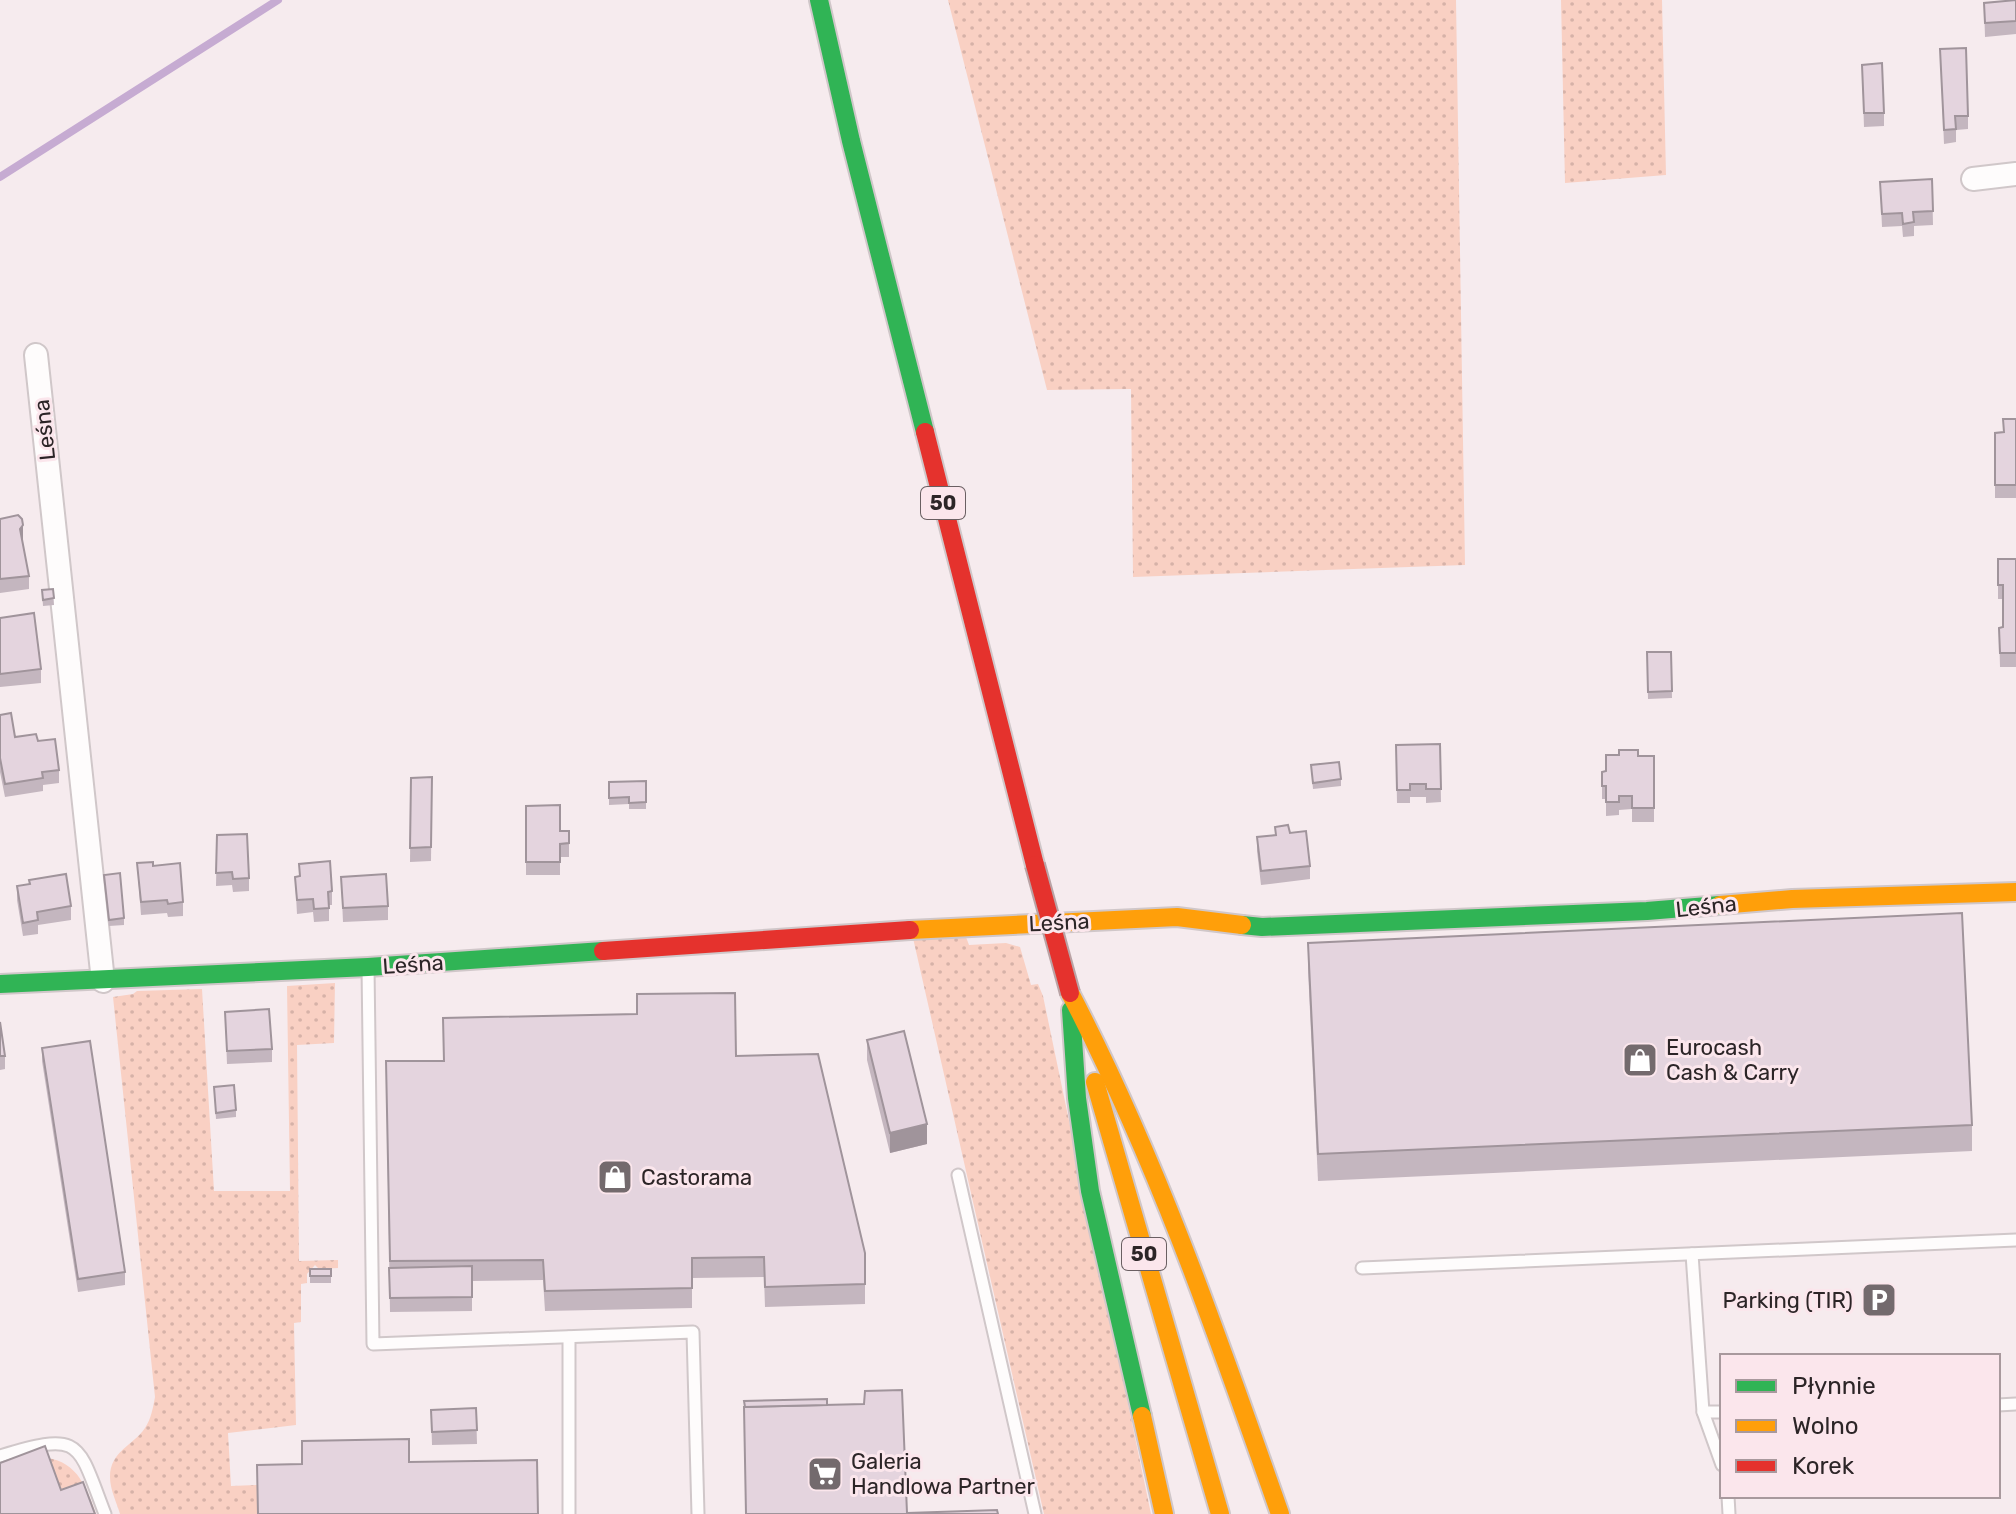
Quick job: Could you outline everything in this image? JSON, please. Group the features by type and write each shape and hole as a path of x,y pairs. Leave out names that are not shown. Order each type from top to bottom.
{"main road":[{"name":"50","path":"819,0 851,141 1035,865 1220,1514"},
{"name":"Leśna","path":"0,984 368,967 871,930 1177,917 1278,926 1647,911 1778,900 2016,892"},
{"path":"1070,993 1077,1098 1090,1191 1164,1514"},
{"path":"1070,993 1116,1084 1153,1170 1280,1514"}],"street":[{"path":"1973,179 2016,174"},
{"name":"Leśna","path":"36,355 103,981"}],"lane":[{"path":"368,967 373,1344 693,1332 698,1514"},
{"path":"958,1175 1035,1514"},
{"path":"1362,1268 2016,1240"},
{"path":"1692,1254 1703,1412 1720,1459"},
{"path":"569,1337 569,1514"},
{"path":"1703,1412 1720,1412"},
{"path":"0,1456 34,1445 57,1443 72,1446 82,1456 105,1514"}],"shaded area":[{"path":"948,0 1456,0 1465,565 1133,577 1131,389 1047,390"},
{"path":"1561,0 1662,0 1666,175 1565,183"},
{"path":"966,937 969,945 1006,943 1020,947 1031,985 1038,984 1043,996 1151,1514 1044,1514 913,938"},
{"path":"335,983 334,1043 297,1045 299,1261 338,1260 338,1268 319,1269 315,1265 307,1274 307,1283 301,1284 301,1322 294,1323 296,1425 228,1433 231,1486 257,1485 257,1514 120,1514 111,1487 111,1468 118,1455 145,1428 155,1397 113,997 137,991 202,989 214,1191 290,1191 287,986"},
{"path":"47,1458 74,1471 85,1486 96,1514 66,1508"}],"building":[{"path":"2016,0 2016,21 1985,23 1984,3"},
{"path":"1966,48 1968,116 1955,116 1956,129 1944,130 1940,49"},
{"path":"1882,63 1884,113 1864,113 1862,65"},
{"path":"1932,179 1933,211 1913,212 1914,222 1903,224 1902,213 1882,214 1880,182"},
{"path":"2003,419 2016,419 2016,485 1995,485 1995,433 2004,432"},
{"path":"18,515 22,519 20,529 29,576 0,579 0,519"},
{"path":"1998,559 2016,559 2016,653 2000,653 2003,585 1998,585"},
{"path":"53,589 54,598 43,600 42,590"},
{"path":"34,613 41,669 0,674 0,618"},
{"path":"1647,652 1671,652 1672,691 1648,692"},
{"path":"11,713 15,737 36,734 38,741 55,739 59,770 42,772 43,778 5,784 0,758 0,715"},
{"path":"1440,744 1441,789 1426,789 1426,784 1410,784 1410,790 1397,790 1396,745"},
{"path":"1619,750 1638,750 1638,756 1654,756 1654,808 1632,808 1632,796 1619,796 1619,802 1606,802 1602,772 1606,771 1606,755 1619,755"},
{"path":"1339,762 1341,779 1313,783 1311,765"},
{"path":"432,777 431,847 410,848 411,778"},
{"path":"646,781 646,802 629,803 629,797 609,798 609,782"},
{"path":"560,805 560,831 569,831 569,843 560,844 560,862 526,862 526,806"},
{"path":"1288,825 1290,833 1306,831 1310,866 1261,871 1257,837 1276,835 1275,827"},
{"path":"247,834 249,878 233,879 232,872 216,873 217,835"},
{"path":"330,861 332,891 328,892 329,908 314,909 313,899 297,900 295,877 300,876 299,864"},
{"path":"153,862 153,866 180,863 183,902 141,902 137,863"},
{"path":"120,873 124,918 109,920 104,875"},
{"path":"66,874 71,906 37,912 38,920 23,923 17,886 30,884 29,880"},
{"path":"386,874 388,906 343,908 341,877"},
{"name":"Eurocash Cash & Carry","path":"1962,913 1972,1125 1318,1154 1308,943"},
{"name":"Castorama","path":"735,993 736,1056 818,1054 865,1253 865,1284 765,1287 764,1257 692,1258 692,1288 545,1291 543,1260 390,1261 386,1061 444,1061 443,1018 637,1014 637,994"},
{"path":"269,1009 272,1049 227,1051 225,1012"},
{"path":"0,1022 5,1056 0,1056"},
{"path":"904,1031 927,1124 890,1133 867,1040"},
{"path":"90,1041 125,1272 78,1279 42,1048"},
{"path":"234,1085 236,1110 216,1113 214,1087"},
{"path":"472,1266 472,1297 390,1298 389,1268"},
{"path":"310,1269 331,1269 331,1276 310,1276"},
{"name":"Galeria Handlowa Partner","path":"902,1390 907,1513 997,1510 998,1514 746,1514 744,1407 864,1404 865,1391"},
{"path":"827,1399 827,1405 745,1407 744,1401"},
{"path":"476,1408 477,1430 432,1432 431,1410"},
{"path":"409,1439 409,1462 537,1460 538,1514 258,1514 257,1465 302,1464 302,1441"},
{"path":"45,1446 61,1490 83,1482 95,1514 0,1514 0,1463"}],"waterway":[{"path":"0,177 278,0"}],"traffic: fast":[{"path":"819,0 851,141 925,432"},
{"path":"1242,925 1262,927 1647,911 1720,905"},
{"path":"0,984 368,967 603,951"},
{"path":"1071,1010 1077,1098 1090,1191 1142,1416"}],"traffic: slow":[{"path":"1720,905 1792,899 2016,892"},
{"path":"910,930 1177,917 1242,925"},
{"path":"1070,993 1131,1120 1158,1185 1209,1315 1280,1514"},
{"path":"1095,1082 1220,1514"},
{"path":"1142,1416 1164,1514"}],"traffic: jam":[{"path":"925,432 1035,865"},
{"path":"1035,865 1070,993"},
{"path":"603,951 910,930"}],"place":[{"name":"Eurocash Cash & Carry","path":"1640,1060"},
{"name":"Castorama","path":"615,1177"},
{"name":"Parking (TIR)","path":"1879,1300"},
{"name":"Galeria Handlowa Partner","path":"825,1474"}]}
